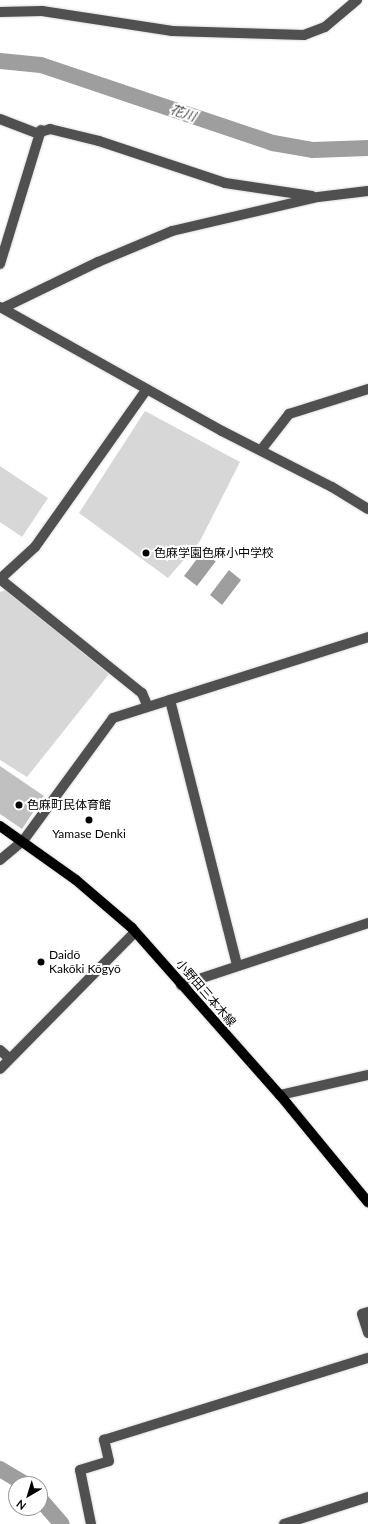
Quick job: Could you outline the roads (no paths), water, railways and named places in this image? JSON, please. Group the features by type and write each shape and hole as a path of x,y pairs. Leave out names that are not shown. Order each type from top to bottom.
{"main road":[{"name":"小野田三本木線","path":"0,826 76,880 135,932 280,1095 368,1202"}],"street":[{"path":"0,12 42,11 172,31 304,35 331,23 357,0"},
{"path":"0,119 37,133 41,130 99,141 225,183 318,197"},
{"path":"0,264 41,130"},
{"path":"1,308 98,262 172,231 318,197 368,190"},
{"path":"1,308 146,390 332,487 368,509"},
{"path":"261,450 289,414 368,389"},
{"path":"146,390 35,547 0,579 142,693 147,705"},
{"path":"0,860 23,841 113,718 147,705 170,700 368,637"},
{"path":"170,700 237,965"},
{"path":"181,985 237,965 368,923"},
{"path":"0,1069 135,932"},
{"path":"0,1050 10,1059"},
{"path":"280,1095 368,1075"},
{"path":"368,1312 362,1314 368,1333"},
{"path":"91,1524 80,1470 109,1461 104,1440 368,1358"},
{"path":"284,1524 368,1497"}],"waterway":[{"name":"花川","path":"0,61 41,65 273,143 313,150 368,148"},
{"path":"0,1469 12,1476"},
{"path":"48,1508 62,1524"}],"place":[{"name":"色麻学園色麻小中学校","path":"146,553"},
{"name":"色麻町民体育館","path":"19,805"},
{"name":"Yamase Denki","path":"89,820"},
{"name":"Daidō Kakōki Kōgyō","path":"41,962"}]}
